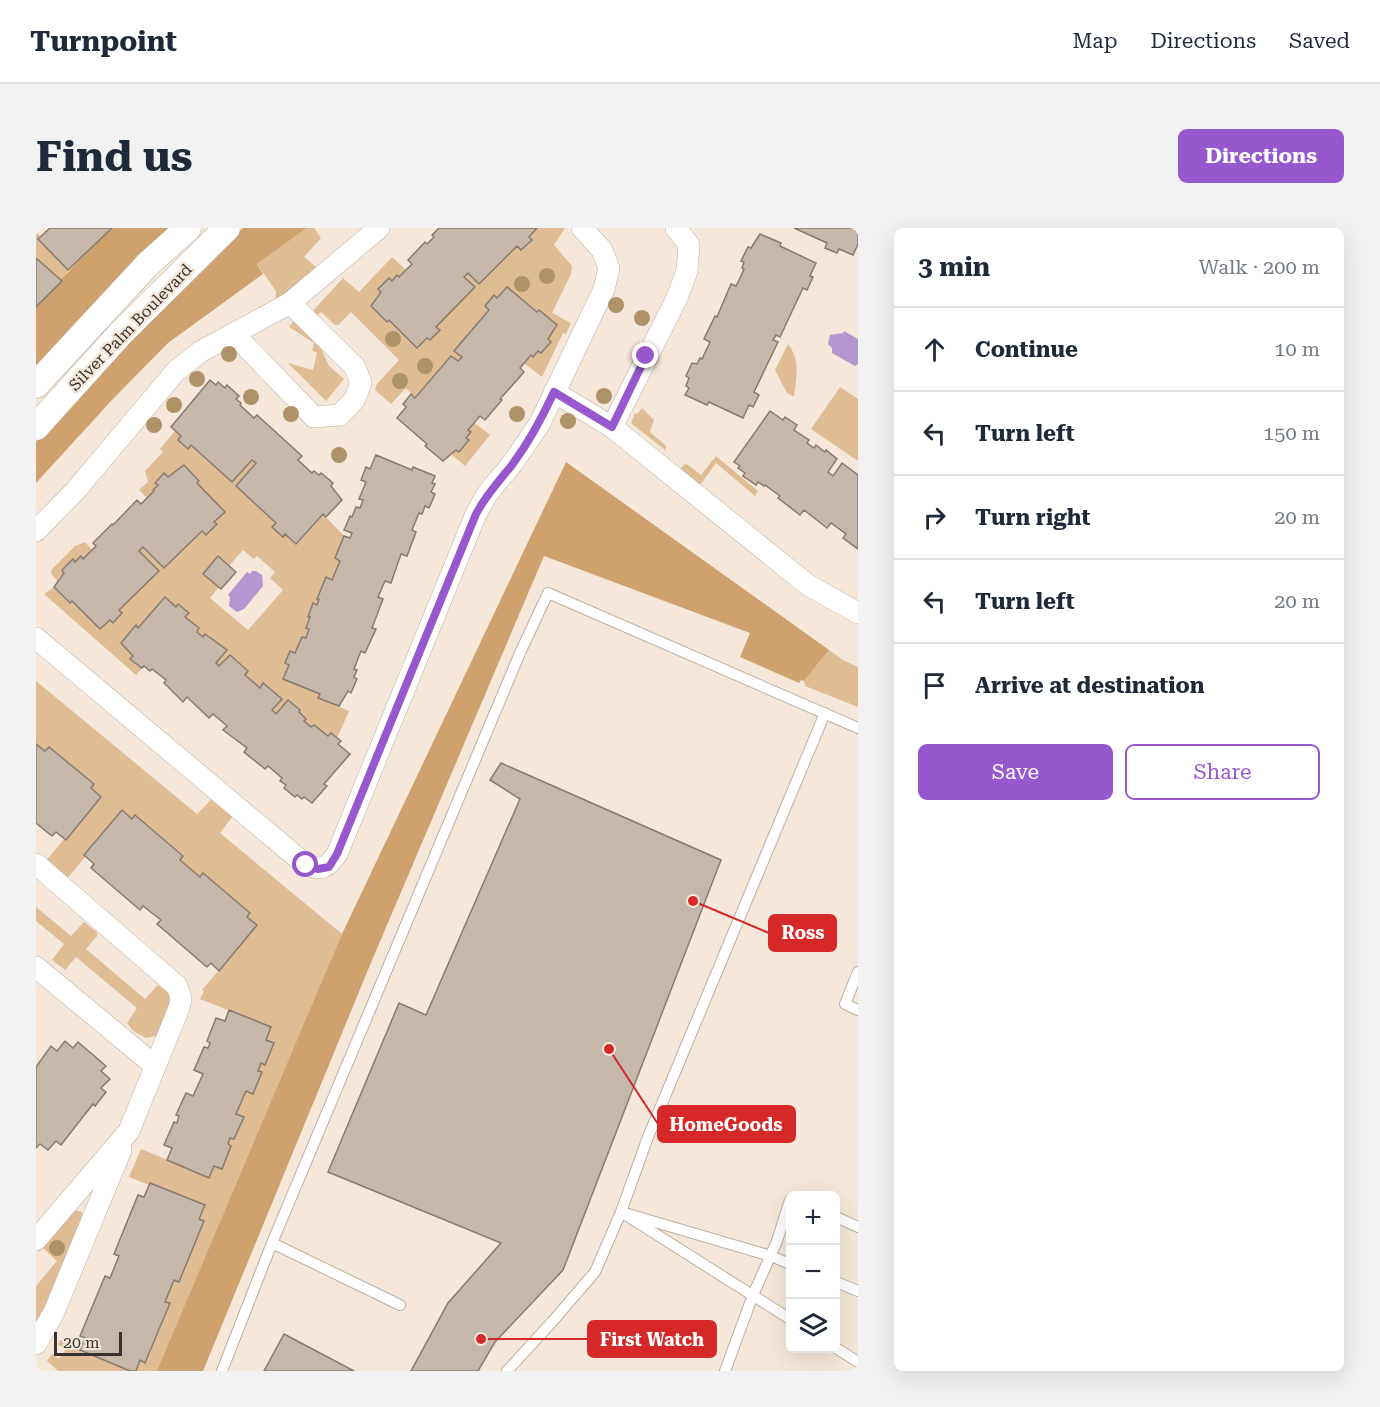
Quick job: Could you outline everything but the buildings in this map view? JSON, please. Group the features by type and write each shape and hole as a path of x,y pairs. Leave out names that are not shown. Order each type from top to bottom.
{"street":[{"name":"Silver Palm Boulevard","path":"36,385 147,265 188,228"},
{"name":"Silver Palm Boulevard","path":"36,427 121,333 226,228"},
{"path":"36,531 76,490 176,371 200,352 290,303 379,228"},
{"path":"36,638 306,865 318,869 329,867 337,854 476,514 487,494 512,464 540,423 604,288 609,268 603,250 582,228"},
{"path":"612,427 677,297 687,271 689,244 676,228"},
{"path":"234,334 314,417 340,415 354,399 361,383 355,367 290,303"},
{"path":"554,392 612,427 808,585 858,613"},
{"path":"36,864 177,986 181,998 179,1008 54,1312 36,1344"},
{"path":"36,967 154,1065"},
{"path":"36,1240 129,1131"}],"lane":[{"path":"222,1371 272,1243 520,653 548,593 858,728"},
{"path":"507,1371 595,1272 621,1212 648,1137 825,713"},
{"path":"858,972 845,1004 858,1010"},
{"path":"621,1212 786,1262"},
{"path":"621,1212 786,1316"},
{"path":"725,1371 753,1295 771,1256 786,1212"},
{"path":"840,1219 858,1227"},
{"path":"272,1243 400,1305"},
{"path":"840,1284 858,1291"},
{"path":"840,1351 858,1362"}],"shaded area":[{"path":"112,228 169,228 95,303 36,368 36,307"},
{"path":"243,228 307,228 257,264 263,274 168,343 36,483 36,442 172,295"},
{"path":"307,228 314,228 321,238 304,257 316,267 282,297 276,298 276,291 257,264"},
{"path":"537,228 565,228 554,245 572,266 571,274 552,313 571,323 566,334 563,333 542,377 524,363 538,351 541,353 550,342 548,339 557,325 507,287 485,306 489,310 455,351 462,357 458,361 451,356 415,398 406,388 391,404 375,390 377,384 399,360 351,312 338,325 335,325 321,312 315,317 312,312 343,278 359,292 392,257 406,270 392,281 389,278 378,289 381,292 371,306 417,348 440,330 436,327 474,288 464,277 468,273 479,284 517,246 522,250 531,240 529,237"},
{"path":"36,232 41,237 38,240 68,270 62,281 36,258"},
{"path":"293,322 297,322 318,342 329,366 344,379 326,401 288,363 313,370 317,353 312,350 314,343 289,327"},
{"path":"844,331 858,339 858,364 855,366 832,353 832,348 828,344 830,335"},
{"path":"788,344 796,363 794,397 787,393 775,370"},
{"path":"840,387 858,399 858,461 811,429"},
{"path":"642,408 654,420 650,432 666,446 665,450 631,423 635,413 637,414"},
{"path":"475,423 490,435 465,466 452,455 456,450 459,452 471,432 468,430"},
{"path":"175,431 181,436 178,440 188,449 191,445 252,460 256,463 236,486 276,523 273,528 283,537 285,534 296,544 323,514 344,536 335,558 340,561 332,579 326,577 317,605 313,603 306,628 309,629 306,638 301,637 295,653 290,651 285,663 289,665 283,678 320,694 319,698 349,711 337,738 331,733 328,736 314,725 311,727 304,721 306,718 299,712 300,710 288,700 276,714 272,710 281,698 264,683 260,688 245,675 248,671 230,655 219,666 216,663 226,650 206,634 203,637 197,632 199,628 185,617 188,612 178,604 176,607 165,597 138,628 135,626 121,642 133,656 131,659 142,668 136,675 44,594 54,587 69,603 72,601 113,622 122,614 119,610 139,551 143,547 202,531 206,535 217,525 197,483 199,480 184,465 168,477 164,474 155,482 158,485 147,498 139,490 148,482 145,471 163,452 160,449","holes":["243,550 254,559 257,556 275,572 270,578 283,590 248,630 210,598 236,572 229,566"]},
{"path":"716,456 758,491 755,496 716,463 696,491 678,471 685,464 701,475"},
{"path":"566,462 829,650 804,681 801,680 799,683 740,657 750,633 544,556 370,965 203,1371 157,1371 342,934"},
{"path":"85,542 92,550 83,559 81,557 75,562 73,560 62,570 64,573 58,578 60,580 58,582 51,573 52,569 75,546"},
{"path":"252,571 262,575 263,586 244,609 237,612 229,606 230,597 228,595 247,572 250,574"},
{"path":"829,650 858,667 858,707 805,686 804,681"},
{"path":"36,681 197,814 211,800 221,802 233,816 220,833 342,934 227,1214 158,1371 136,1371 140,1360 146,1362 170,1304 165,1302 174,1280 179,1282 204,1222 199,1219 204,1205 129,1177 141,1149 209,1177 214,1166 222,1169 231,1146 228,1144 230,1138 235,1139 243,1117 236,1114 246,1091 261,1072 258,1071 261,1063 264,1065 274,1043 266,1040 271,1027 200,999 204,991 202,990 257,925 247,917 250,913 203,873 200,877 180,860 183,855 135,815 132,819 122,810 84,854 86,856 67,879 46,861 101,797 36,744"},
{"path":"36,907 71,936 84,922 97,932 97,936 86,949 145,999 158,985 171,995 174,1007 165,1030 156,1036 146,1038 133,1031 127,1023 137,1008 76,957 65,970 52,960 64,944 36,921"},
{"path":"74,1210 82,1212 83,1216 36,1329 36,1286 57,1261 43,1248"},
{"path":"60,1340 81,1347 80,1351 130,1371 58,1371 47,1361 52,1354 59,1359 66,1349 58,1345"}],"place":[{"name":"Ross","path":"693,901"},
{"name":"HomeGoods","path":"609,1049"},
{"name":"First Watch","path":"481,1339"}],"route":[{"path":"306,865 318,869 329,867 337,854 476,514 487,494 512,464 540,423 554,392 612,427 646,356"}]}
